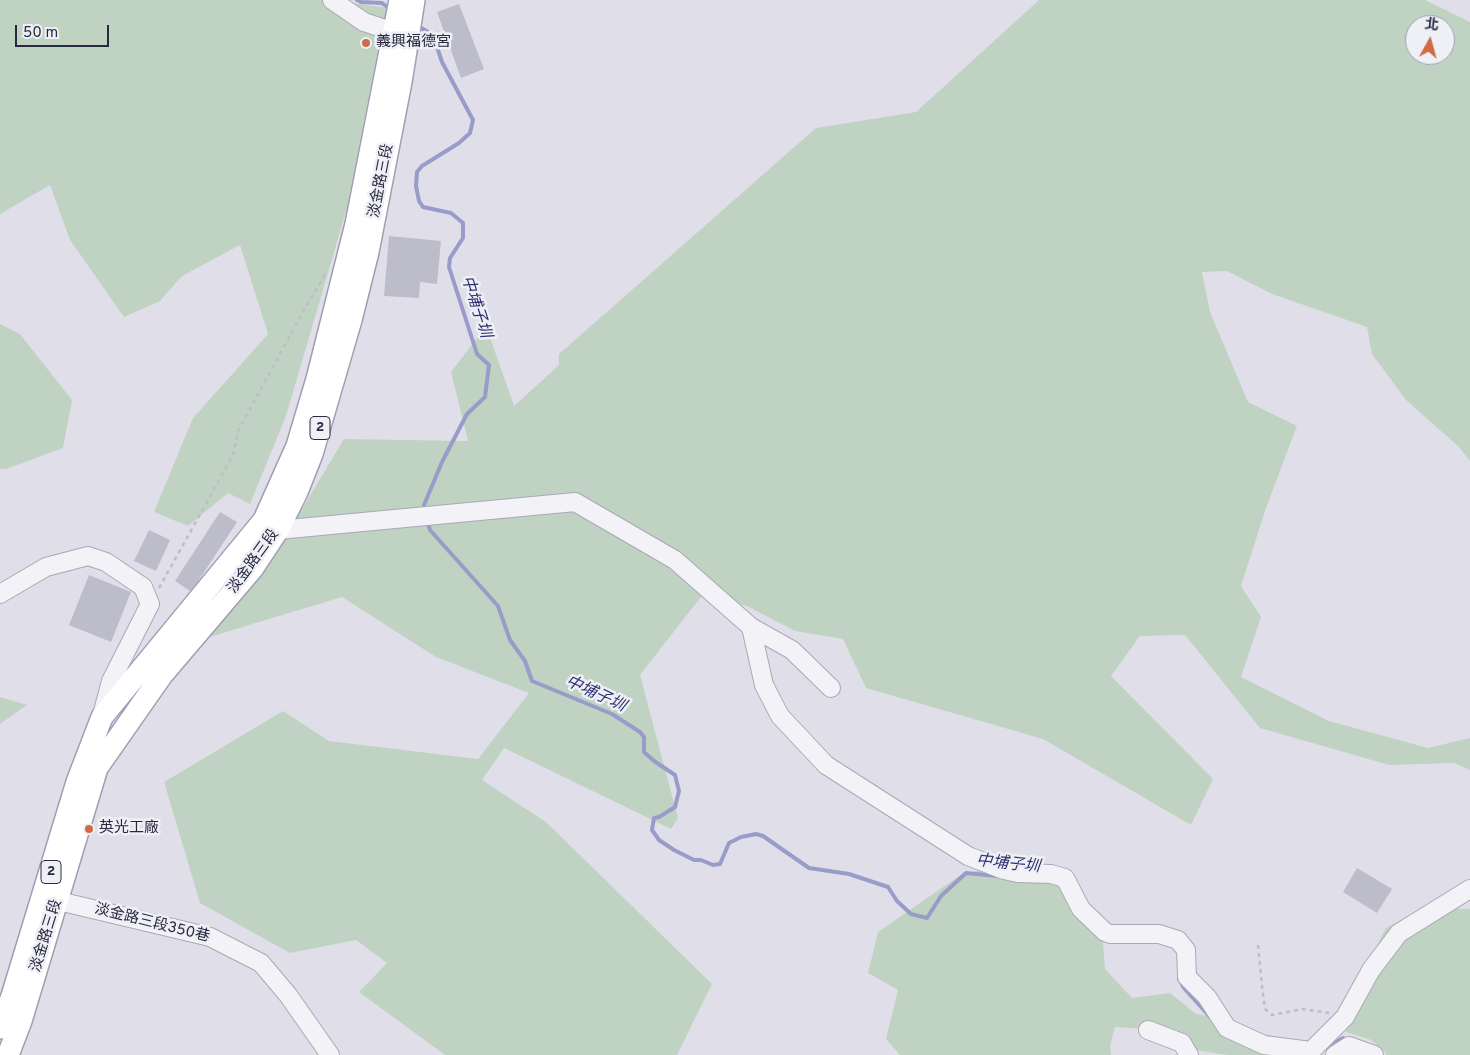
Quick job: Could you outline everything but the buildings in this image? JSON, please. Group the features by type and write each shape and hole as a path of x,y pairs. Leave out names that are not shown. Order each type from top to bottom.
{"main road":[{"name":"淡金路三段","path":"8,1055 21,1022 78,782 102,717 271,525 297,492 312,454 351,320 368,252 404,16"},
{"name":"淡金路三段","path":"0,1028 51,899 97,768 162,675 253,568 271,525"}],"street":[{"path":"332,0 364,22 404,16"},
{"path":"271,525 576,502 675,560 751,627 792,650 831,688"},
{"path":"0,594 46,568 88,556 106,562 143,587 150,604 111,681 102,717 97,768"},
{"path":"751,627 764,685 780,716 826,765 968,856 1004,870 1051,874 1065,878 1081,908 1110,934 1159,934 1178,940 1186,950 1187,977 1206,996 1227,1028 1264,1046 1309,1053 1345,1017 1371,970 1399,933 1470,889"},
{"name":"淡金路三段350巷","path":"51,899 210,937 261,963 288,995 330,1055"},
{"path":"1148,1030 1182,1044 1189,1055"},
{"path":"1335,1055 1349,1046 1374,1055"}],"path":[{"path":"150,604 233,455 238,431 330,266"},
{"path":"1258,945 1265,1009 1272,1015 1303,1009 1333,1014 1337,1025"}],"green space":[{"path":"0,0 345,0 345,2 389,8 378,49 347,208 286,416 250,504 228,493 188,526 154,512 193,418 268,334 240,245 182,276 160,301 124,317 70,240 50,185 0,214"},
{"path":"1039,0 1425,0 1470,22 1470,461 1459,447 1406,400 1372,354 1367,327 1272,294 1227,271 1202,272 1210,312 1248,402 1297,426 1266,508 1241,586 1261,617 1241,677 1329,721 1428,748 1470,738 1470,770 1454,763 1389,765 1260,728 1185,635 1140,636 1111,676 1213,779 1191,825 1043,739 866,688 843,639 795,631 747,606 704,593 640,675 678,818 671,829 504,748 482,780 546,822 712,984 677,1055 445,1055 359,992 387,963 356,940 290,953 200,903 164,782 283,711 329,741 478,759 529,693 436,657 342,597 206,638 284,539 344,439 468,441 451,372 486,326 514,406 559,365 559,354 816,128 916,112"},
{"path":"0,324 20,334 72,400 63,448 6,469 0,469"},
{"path":"0,697 27,705 0,724"},
{"path":"995,865 1057,872 1086,912 1103,942 1105,969 1132,998 1170,993 1196,1014 1231,1019 1263,1034 1282,1038 1289,1051 1288,1055 1227,1055 1195,1050 1175,1031 1115,1027 1110,1046 1111,1055 900,1055 886,1039 898,990 868,973 878,932 959,876"},
{"path":"1424,908 1470,909 1470,1055 1386,1055 1371,1040 1346,1032 1349,1001 1386,928"}],"waterway":[{"name":"中埔子圳","path":"357,0 361,2 382,3 390,9"},
{"name":"中埔子圳","path":"418,26 433,35 442,62 473,120 470,133 459,143 422,166 417,172 416,186 419,201 423,207 451,213 463,223 463,238 450,258 449,267 477,354 489,365 485,397 467,414 442,462 424,505 425,511"},
{"name":"中埔子圳","path":"427,520 430,530 498,606 510,640 525,661 532,681 612,714 640,732 644,737 644,752 675,775 679,791 675,807 654,818 652,830 659,840 674,850 694,860 701,860 713,865 720,864 729,843 741,837 756,834 763,836 809,868 849,874 888,887 897,901 911,914 927,918 941,896 966,873 997,876"},
{"name":"中埔子圳","path":"1179,975 1184,988 1211,1018"},
{"name":"中埔子圳","path":"1325,1048 1343,1038 1348,1040"}],"place":[{"name":"義興福德宮","path":"366,43"},
{"name":"英光工廠","path":"89,829"}]}
